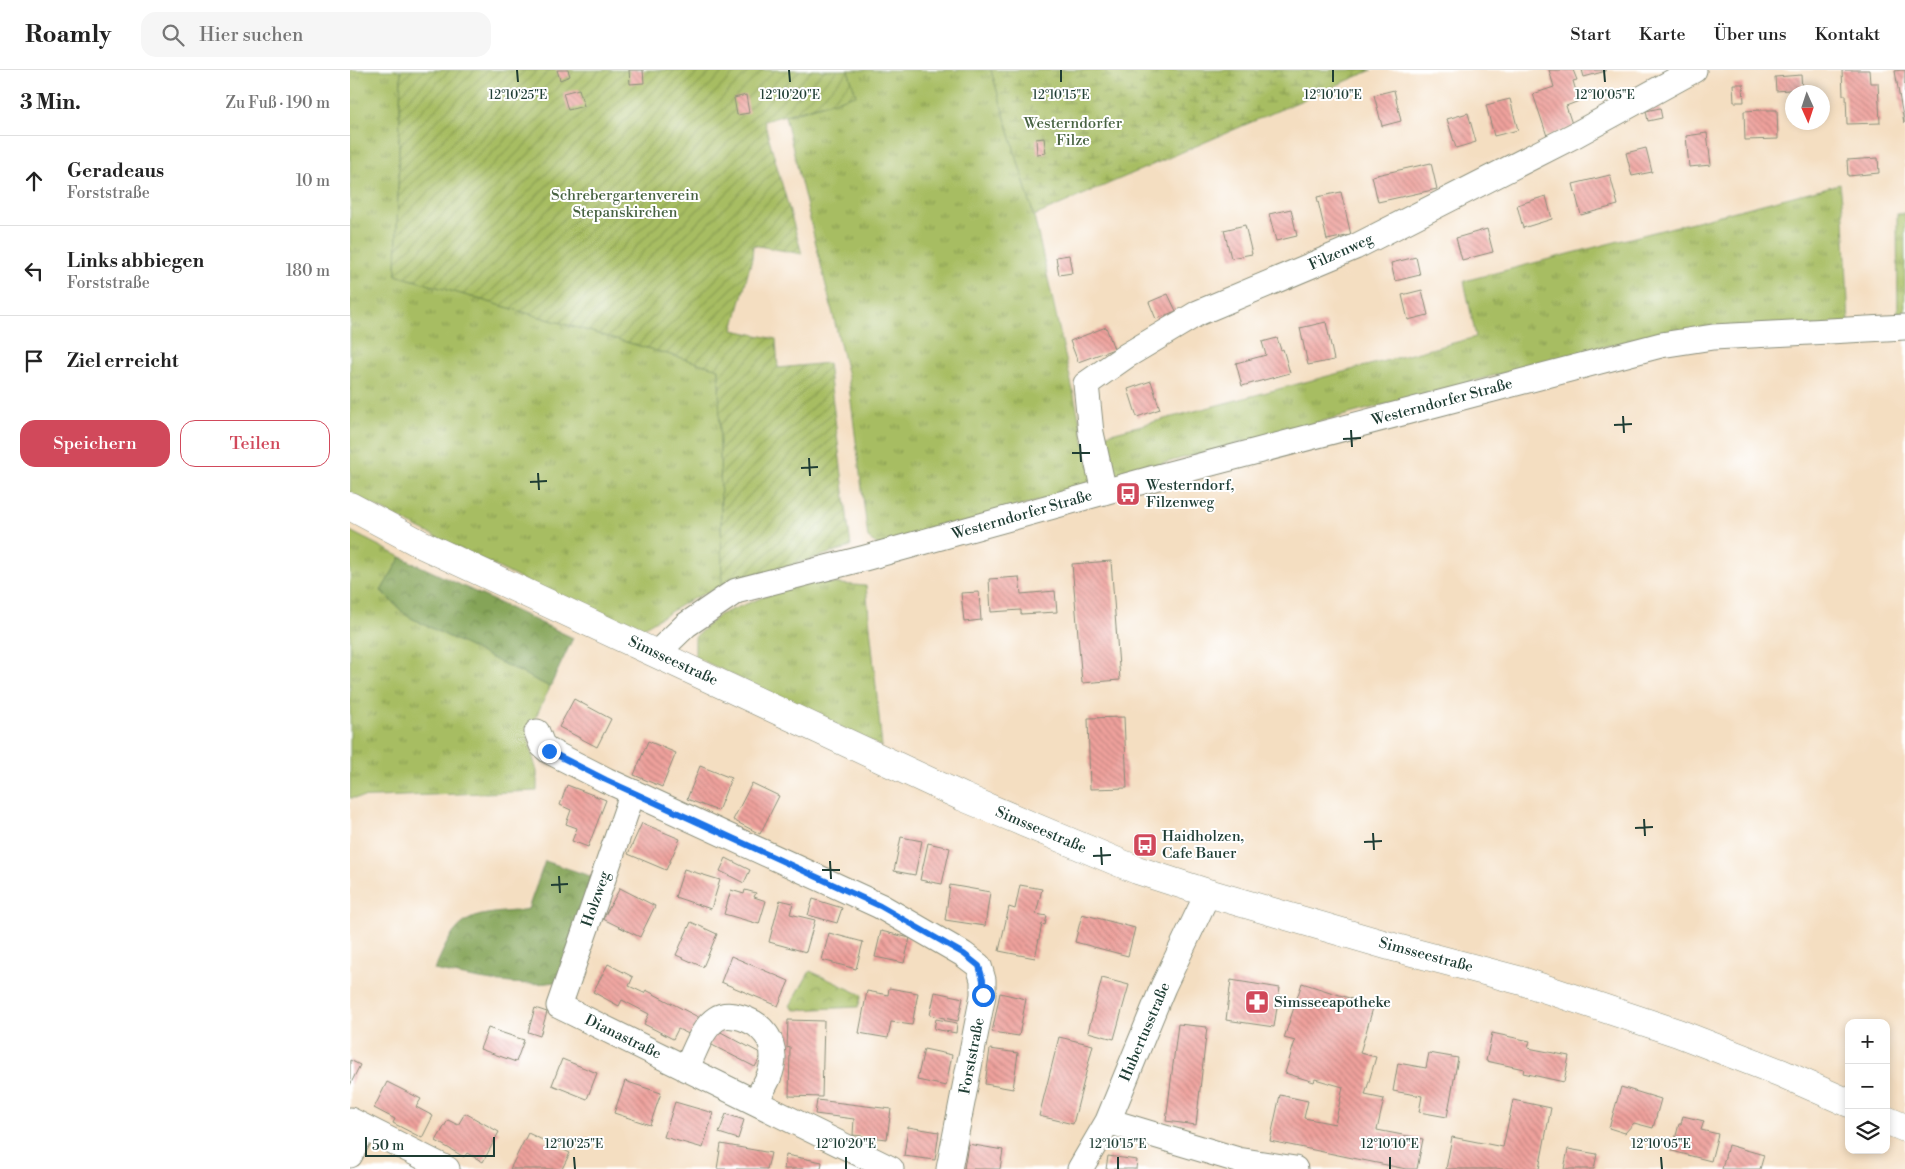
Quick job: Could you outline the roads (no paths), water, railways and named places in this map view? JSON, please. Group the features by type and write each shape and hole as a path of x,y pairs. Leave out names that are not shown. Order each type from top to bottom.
{"main road":[{"name":"Simsseestraße","path":"350,506 421,544 963,797 1137,870 1208,893 1393,947 1522,981 1678,1033 1780,1073 1845,1101"},
{"path":"1890,1122 1905,1128"}],"street":[{"name":"Filzenweg","path":"1104,492 1091,433 1086,384 1126,356 1198,314 1355,247 1577,134 1694,70"},
{"name":"Westerndorfer Straße","path":"657,653 686,625 736,591 1661,344 1713,337 1905,328"},
{"name":"Forststraße","path":"538,732 542,745 549,751 633,792 880,906 964,954 979,966 983,980 983,995 949,1169"},
{"name":"Holzweg","path":"559,1006 633,792"},
{"name":"Hubertusstraße","path":"1080,1169 1108,1121 1163,987 1208,893"},
{"name":"Dianastraße","path":"559,1006 891,1169"},
{"path":"686,1069 709,1026 717,1018 730,1016 743,1018 764,1031 770,1041 774,1056 771,1074 755,1102"},
{"path":"1108,1121 1238,1160 1295,1169"},
{"path":"350,1155 357,1124 447,1169"}],"place":[{"name":"Westerndorf, Filzenweg","path":"1128,494"},
{"name":"Haidholzen, Cafe Bauer","path":"1145,845"},
{"name":"Simsseeapotheke","path":"1257,1002"}],"park label":[{"name":"Westerndorfer Filze","path":"1073,132"},
{"name":"Schrebergartenverein Stepanskirchen","path":"625,204"}]}
